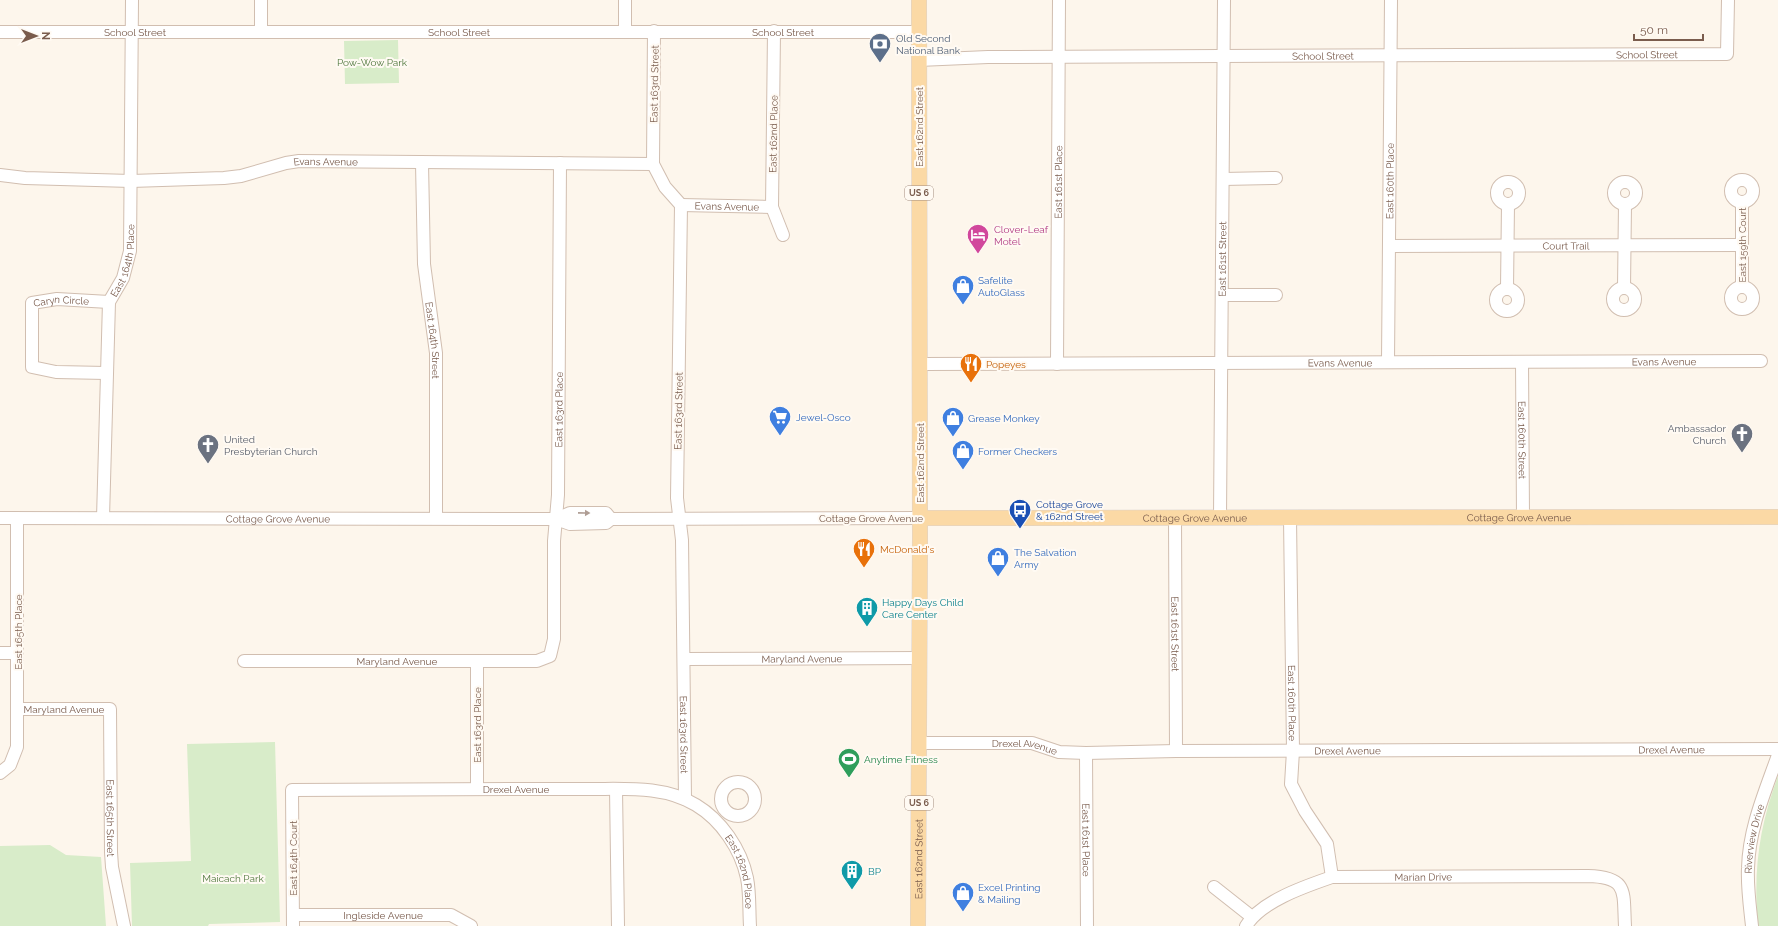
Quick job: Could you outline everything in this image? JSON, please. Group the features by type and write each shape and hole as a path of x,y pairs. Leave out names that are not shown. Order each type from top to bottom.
{"main road":[{"name":"East 162nd Street","path":"918,926 920,658 919,0"},
{"name":"Cottage Grove Avenue","path":"920,518 1778,517"}],"street":[{"name":"East 164th Place","path":"103,518 109,302 122,278 130,251 132,0"},
{"path":"261,0 261,31"},
{"path":"625,0 625,31"},
{"name":"East 161st Place","path":"1057,364 1059,0"},
{"name":"East 161st Street","path":"1220,518 1224,0"},
{"name":"East 160th Place","path":"1388,362 1391,0"},
{"name":"School Street","path":"919,60 1058,57 1727,54 1728,0"},
{"name":"East 163rd Street","path":"654,31 653,164 665,187 681,205 677,498 682,540 685,799"},
{"name":"East 162nd Place","path":"774,31 772,207 783,235"},
{"name":"School Street","path":"0,32 919,32"},
{"name":"Evans Avenue","path":"0,175 25,178 131,181 241,176 286,163 299,161 422,163 560,162 653,164"},
{"name":"East 163rd Place","path":"550,656 554,639 554,541 558,488 560,162"},
{"name":"East 164th Street","path":"422,163 424,264 436,353 436,518"},
{"path":"1223,179 1276,178"},
{"name":"East 159th Court","path":"1742,202 1742,287"},
{"path":"1507,289 1508,204"},
{"path":"1624,288 1625,204"},
{"name":"Evans Avenue","path":"681,205 772,207"},
{"name":"Court Trail","path":"1389,246 1742,245"},
{"path":"1222,295 1276,295"},
{"name":"Caryn Circle","path":"106,373 56,372 32,367 32,303 57,298 109,302"},
{"name":"Evans Avenue","path":"920,364 1761,361"},
{"name":"East 160th Street","path":"1522,362 1523,517"},
{"name":"Cottage Grove Avenue","path":"0,518 556,519 570,524 606,523 611,519 920,518"},
{"name":"East 165th Place","path":"0,773 10,765 17,747 17,518"},
{"name":"East 161st Street","path":"1175,518 1176,751"},
{"name":"East 160th Place","path":"1290,518 1293,751 1291,784 1305,811 1327,844 1332,877"},
{"path":"0,653 17,653"},
{"name":"Maryland Avenue","path":"244,661 537,661 550,656"},
{"name":"Maryland Avenue","path":"684,659 920,658"},
{"name":"East 163rd Place","path":"477,661 477,789"},
{"name":"Maryland Avenue","path":"18,709 110,708"},
{"name":"East 165th Street","path":"110,708 111,852 112,867 124,926"},
{"name":"Drexel Avenue","path":"919,743 1032,743 1059,752 1086,753 1176,751 1778,749"},
{"name":"East 161st Place","path":"1086,753 1087,926"},
{"name":"Riverview Drive","path":"1752,926 1748,868 1751,843 1760,803 1778,755"},
{"path":"616,789 618,926"},
{"name":"Drexel Avenue","path":"292,790 652,790 685,799 696,805 716,821"},
{"name":"East 164th Court","path":"292,790 293,921"},
{"path":"716,821 725,811"},
{"name":"East 162nd Place","path":"716,821 734,845 747,877 750,926"},
{"name":"Marian Drive","path":"1249,921 1295,890 1332,877 1588,876 1615,879 1622,890 1626,926"},
{"path":"1214,887 1249,921"},
{"name":"Ingleside Avenue","path":"293,921 439,915 451,916 471,926"}],"green space":[{"name":"Pow-Wow Park","path":"398,40 399,83 345,84 344,41"},
{"name":"Maicach Park","path":"275,742 280,922 209,924 208,926 132,926 130,863 191,861 187,744"},
{"path":"1778,776 1778,926 1758,926 1756,887 1759,850 1766,813"},
{"path":"50,845 66,855 101,857 106,926 0,926 0,846"}],"place":[{"name":"Old Second National Bank","path":"880,64"},
{"name":"Clover-Leaf Motel","path":"978,254"},
{"name":"Safelite AutoGlass","path":"963,306"},
{"name":"Popeyes","path":"971,384"},
{"name":"Jewel-Osco","path":"780,436"},
{"name":"Grease Monkey","path":"953,438"},
{"name":"Ambassador Church","path":"1742,454"},
{"name":"United Presbyterian Church","path":"208,464"},
{"name":"Former Checkers","path":"963,470"},
{"name":"Cottage Grove & 162nd Street","path":"1020,530"},
{"name":"McDonald's","path":"864,568"},
{"name":"The Salvation Army","path":"998,578"},
{"name":"Happy Days Child Care Center","path":"867,628"},
{"name":"Anytime Fitness","path":"849,778"},
{"name":"BP","path":"852,890"},
{"name":"Excel Printing & Mailing","path":"963,912"}]}
